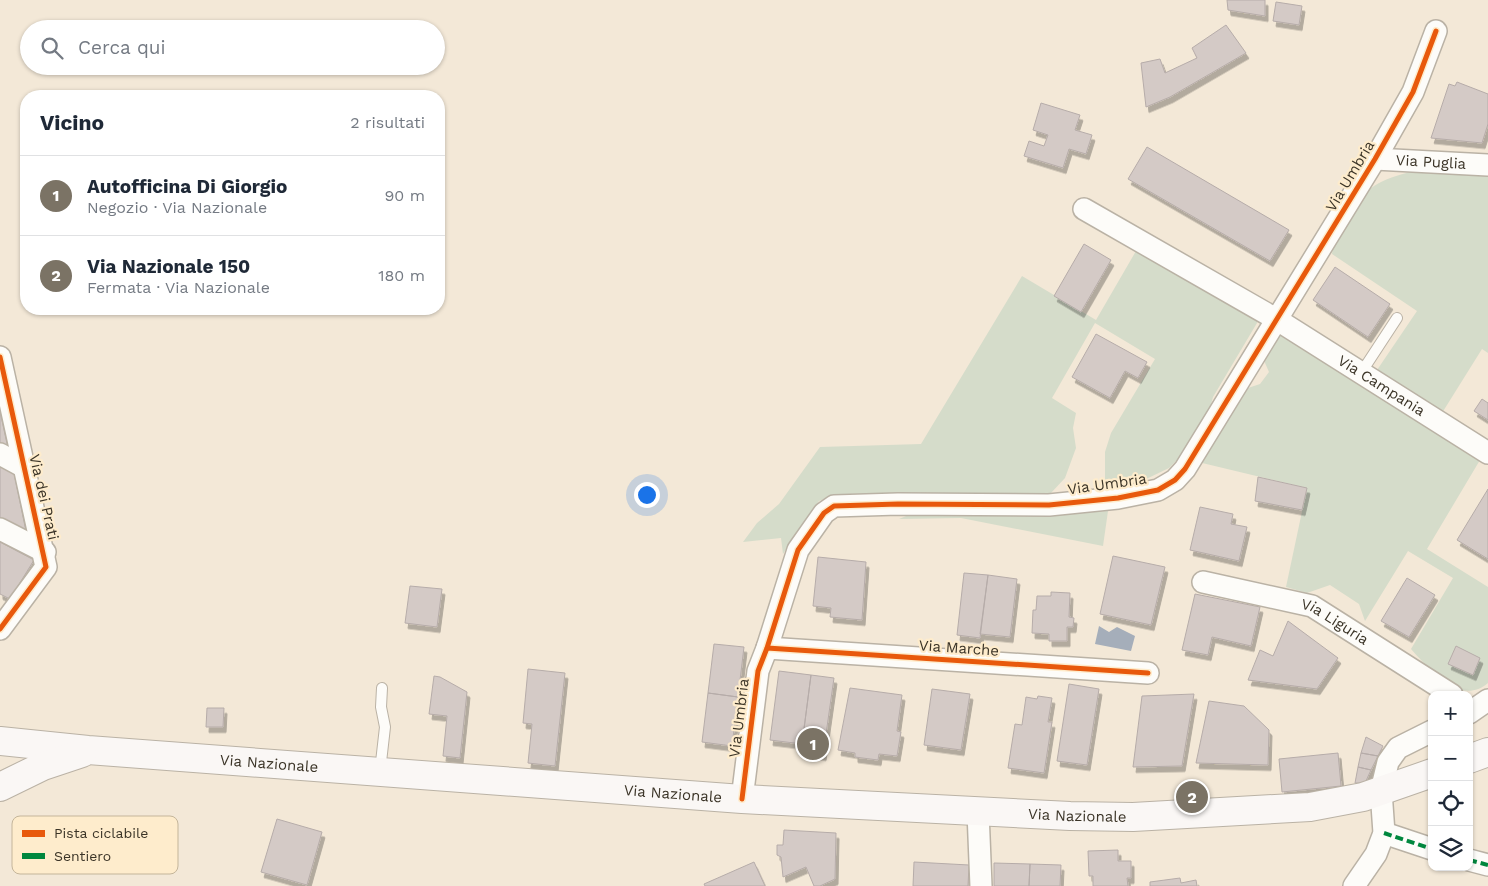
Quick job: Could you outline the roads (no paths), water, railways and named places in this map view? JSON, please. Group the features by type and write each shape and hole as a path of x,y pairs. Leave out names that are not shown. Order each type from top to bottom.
{"main road":[{"name":"Via Nazionale","path":"0,741 88,750 742,799 978,812 1115,816 1255,812 1310,808 1363,797 1428,774"},
{"path":"0,787 43,766 88,750"},
{"path":"1473,758 1488,752"}],"street":[{"name":"Via Umbria","path":"742,799 758,671 768,648 798,550 824,513 834,506 898,504 1049,505 1118,498 1158,490 1175,480 1185,469 1375,159 1412,92 1436,31"},
{"name":"Via Puglia","path":"1375,159 1488,165"},
{"name":"Via Campania","path":"1084,209 1276,319 1488,454"},
{"name":"Via dei Prati","path":"1,365 45,552 46,567 4,616"},
{"path":"0,454 24,467"},
{"path":"0,529 45,552"},
{"name":"Via Liguria","path":"1203,582 1312,606 1446,691"},
{"name":"Via Marche","path":"768,648 1148,674"},
{"path":"1354,886 1376,854 1384,833 1380,791 1388,762 1398,748 1428,733"},
{"path":"978,812 981,886"},
{"path":"1384,833 1428,848"},
{"path":"1473,861 1488,864"}],"lane":[{"path":"1361,373 1397,318"},
{"path":"380,772 385,727 381,707 382,688"}],"place":[{"name":"Autofficina Di Giorgio","path":"813,744"},
{"name":"Via Nazionale 150","path":"1192,797"}]}
